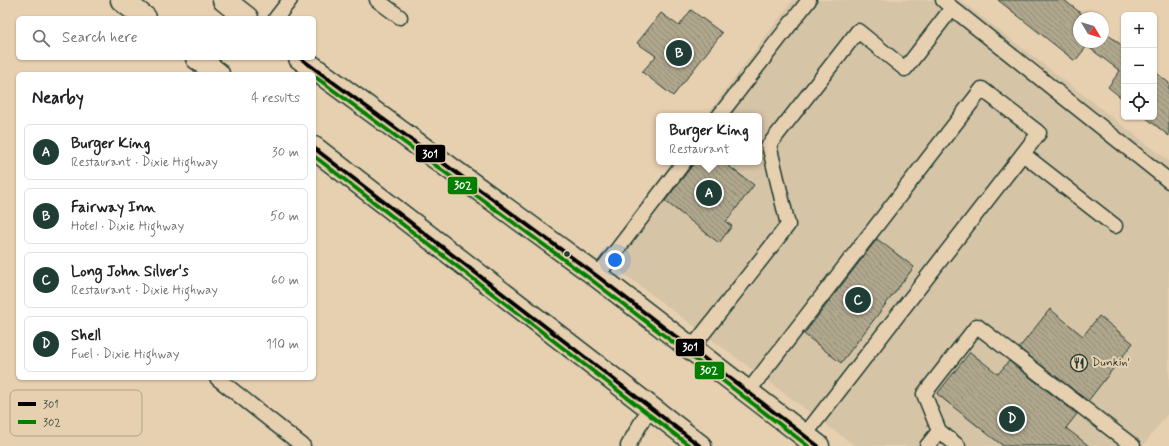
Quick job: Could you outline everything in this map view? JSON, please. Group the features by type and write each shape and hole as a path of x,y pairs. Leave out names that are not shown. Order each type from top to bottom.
{"highway":[{"path":"122,0 142,16"},
{"path":"224,0 244,16"},
{"path":"200,60 215,72"},
{"path":"303,60 597,276 811,441"},
{"path":"316,150 700,446"}],"lane":[{"path":"278,16 290,0"},
{"path":"377,0 400,18"},
{"path":"721,113 809,0"},
{"path":"691,349 788,225 769,145 858,31 905,69 947,4 1169,181"},
{"path":"747,393 982,89 1040,133 811,441"},
{"path":"1023,154 1115,226"},
{"path":"597,276 682,165"},
{"path":"958,446 939,431 924,394 977,326 1128,444"},
{"path":"220,380 303,446"},
{"path":"628,446 650,407"},
{"path":"927,446 939,431"}],"shaded area":[{"path":"793,0 960,0 1169,161 1169,412 1143,446 855,446 601,257 670,165 762,165 762,113 708,113"}],"building":[{"path":"998,0 1064,0 1079,12 1073,12 1073,48 1085,48 1075,61"},
{"path":"691,10 722,33 673,96 642,72 656,56 637,43 661,13 679,26"},
{"path":"1109,36 1121,45 1121,98 1108,87 1120,71 1090,48 1109,48"},
{"path":"1157,73 1169,83 1169,136 1149,120 1157,120"},
{"path":"693,165 727,165 754,185 726,222 732,226 719,243 665,201"},
{"path":"877,239 914,267 841,363 804,334"},
{"path":"1050,309 1083,336 1099,316 1133,343 1088,401 1019,348"},
{"path":"970,352 998,374 1009,361 1077,414 1066,428 1089,446 1003,446 937,394"}],"transit line":[{"name":"301","path":"303,60 597,276 818,446"},
{"name":"302","path":"316,77 593,281 808,446"},
{"name":"301","path":"316,150 700,446"},
{"name":"302","path":"316,158 690,446"}],"place":[{"name":"Fairway Inn","path":"679,53"},
{"name":"Burger King","path":"709,193"},
{"name":"Long John Silver's","path":"858,300"},
{"name":"Dunkin'","path":"1079,363"},
{"name":"Shell","path":"1012,419"}]}
